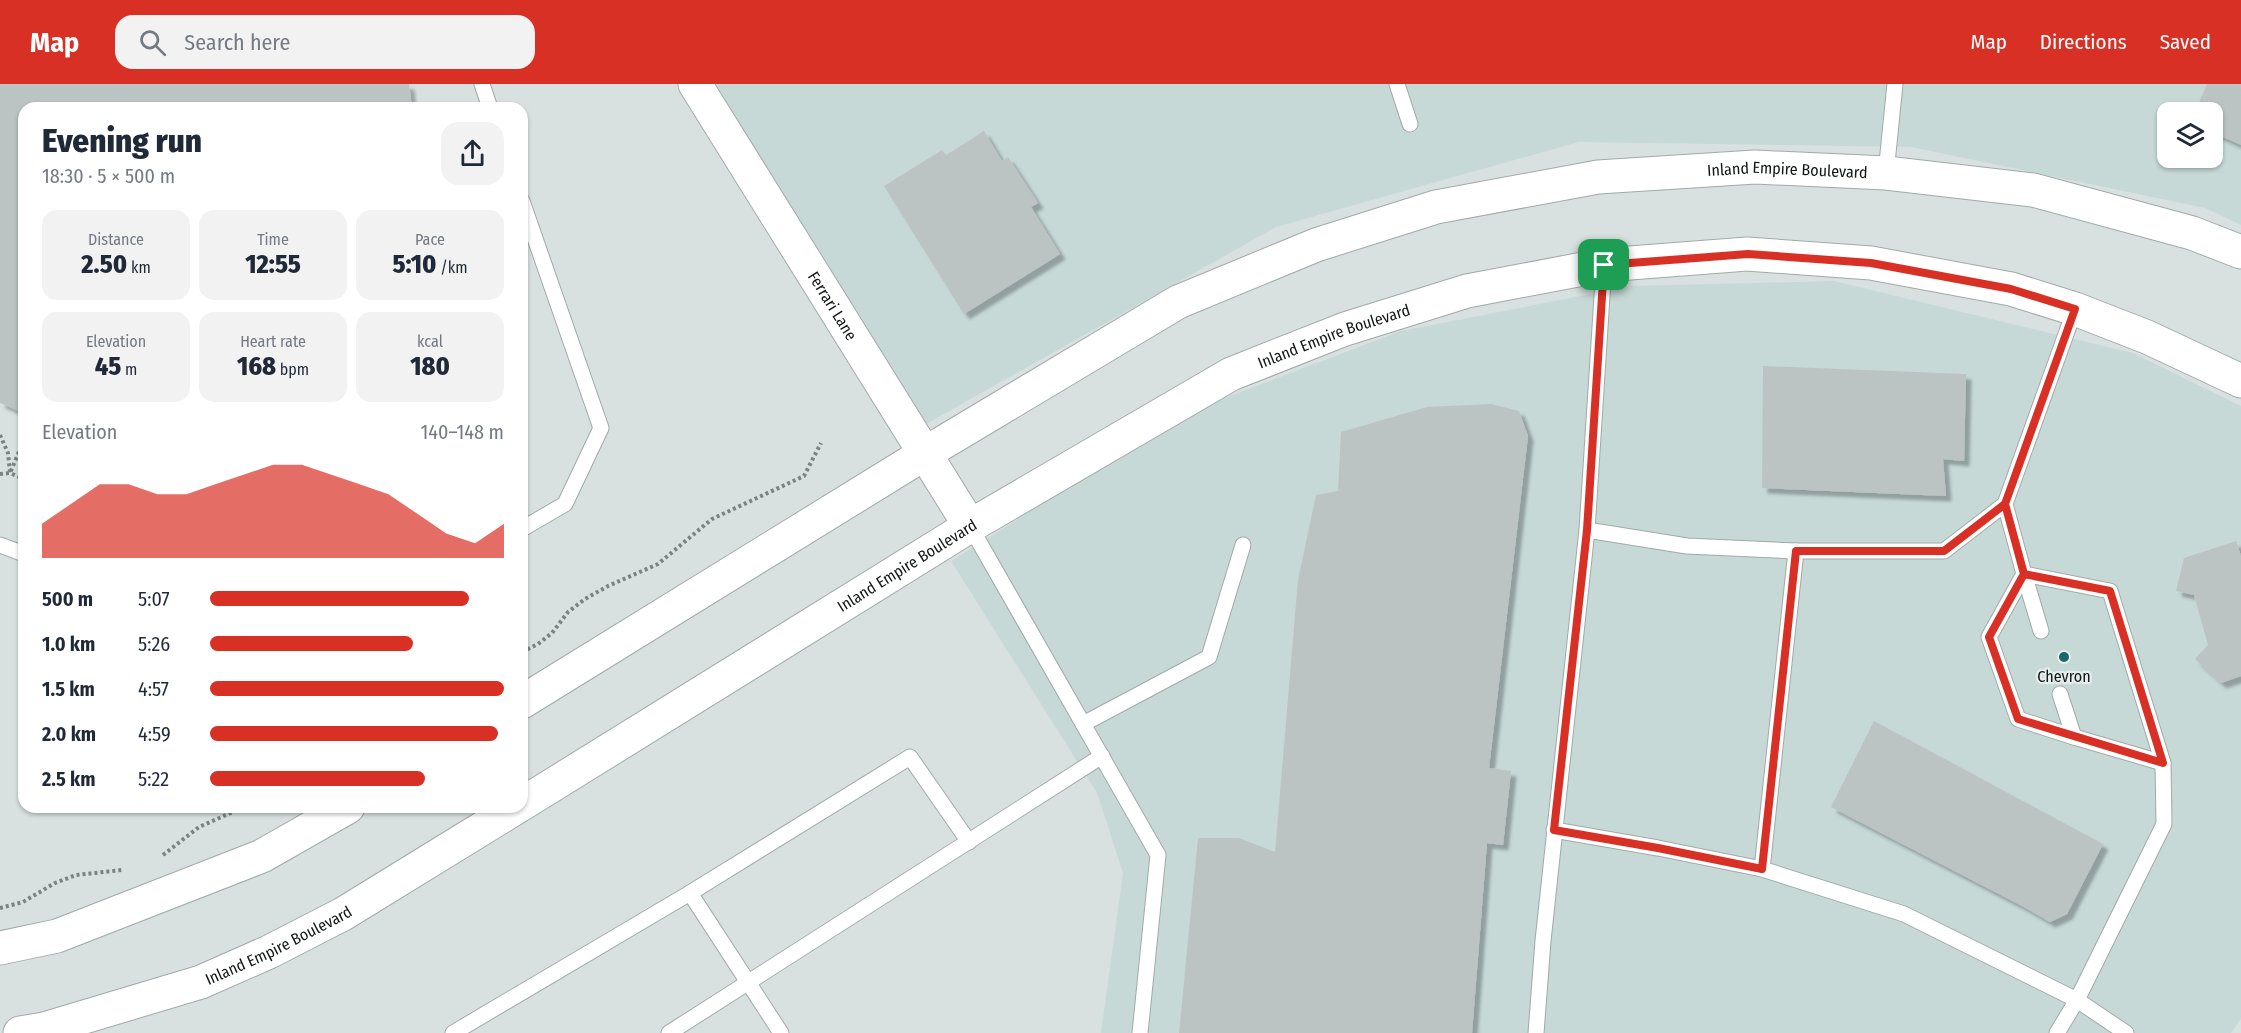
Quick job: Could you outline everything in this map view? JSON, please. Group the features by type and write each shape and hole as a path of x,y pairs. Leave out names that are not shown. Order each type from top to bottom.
{"main road":[{"name":"Ferrari Lane","path":"695,84 970,526"},
{"name":"Inland Empire Boulevard","path":"528,698 924,454 1178,302 1316,245 1437,207 1598,177 1755,167 1886,173 2033,190 2192,233 2241,252"},
{"name":"Inland Empire Boulevard","path":"528,800 970,526 1231,374 1345,329 1467,291 1604,265 1748,254 1871,263 2011,289 2075,309 2147,337 2241,381"},
{"path":"0,948 57,936 251,861 337,813"},
{"name":"Inland Empire Boulevard","path":"20,1033 44,1029 201,982 269,952 343,914 507,813"}],"lane":[{"path":"482,84 488,102"},
{"path":"1397,84 1410,124"},
{"path":"1886,173 1895,84"},
{"path":"528,218 601,428 565,504 528,526"},
{"path":"1536,1033 1554,830 1587,530 1604,265"},
{"path":"1587,530 1687,546 1796,551 1944,551 2005,504 2075,309"},
{"path":"2005,504 2041,631"},
{"path":"970,526 1158,855 1140,1033"},
{"path":"1083,724 1209,657 1243,544"},
{"path":"0,545 18,552"},
{"path":"1762,869 1796,551"},
{"path":"2024,574 1989,637 2018,719 2163,763"},
{"path":"2024,574 2110,591 2163,763 2164,824 2077,1000 2057,1033"},
{"path":"2061,694 2074,737"},
{"path":"669,1033 1102,756"},
{"path":"453,1033 690,893 910,757 969,842"},
{"path":"1554,830 1762,869 1904,914 2077,1000 2126,1033"},
{"path":"690,893 781,1033"}],"path":[{"path":"0,435 8,453 10,473"},
{"path":"528,648 552,633 568,612 585,599 658,564 712,519 804,476 821,443"},
{"path":"10,473 18,454"},
{"path":"0,474 10,473 18,476"},
{"path":"156,857 165,854 199,827 230,813"},
{"path":"0,908 23,902 55,883 76,875 127,868"}],"shaded area":[{"path":"716,84 2241,84 2241,225 2205,208 1911,147 1579,142 1276,227 921,427"},
{"path":"1834,281 2133,353 2241,406 2241,1019 2231,1033 1101,1033 1123,873 1097,793 951,561 1188,412 1401,331 1632,286"}],"building":[{"path":"0,84 409,84 411,102 18,102 18,410 0,403"},
{"path":"2207,84 2241,84 2241,145 2223,137 2223,102 2199,102"},
{"path":"984,131 1002,161 1008,157 1038,203 1031,207 1060,254 964,314 884,186 942,150 946,155"},
{"path":"1763,366 1966,374 1964,461 1943,459 1946,496 1762,488"},
{"path":"1491,404 1519,411 1528,436 1489,768 1511,771 1503,845 1487,843 1472,1033 1179,1033 1198,838 1239,838 1275,852 1298,580 1316,495 1338,491 1341,432 1427,407"},
{"path":"2236,541 2241,556 2241,676 2221,683 2195,659 2208,645 2194,595 2176,591 2184,558"},
{"path":"1874,721 2103,844 2067,914 2050,922 1831,807"}],"place":[{"name":"Chevron","path":"2064,657"}],"route":[{"path":"1604,265 1587,530 1554,830 1762,869 1796,551 1944,551 2005,504 2024,574 1989,637 2018,719 2163,763 2110,591 2024,574 2005,504 2075,309 2011,289 1871,263 1748,254 1604,265"}]}
